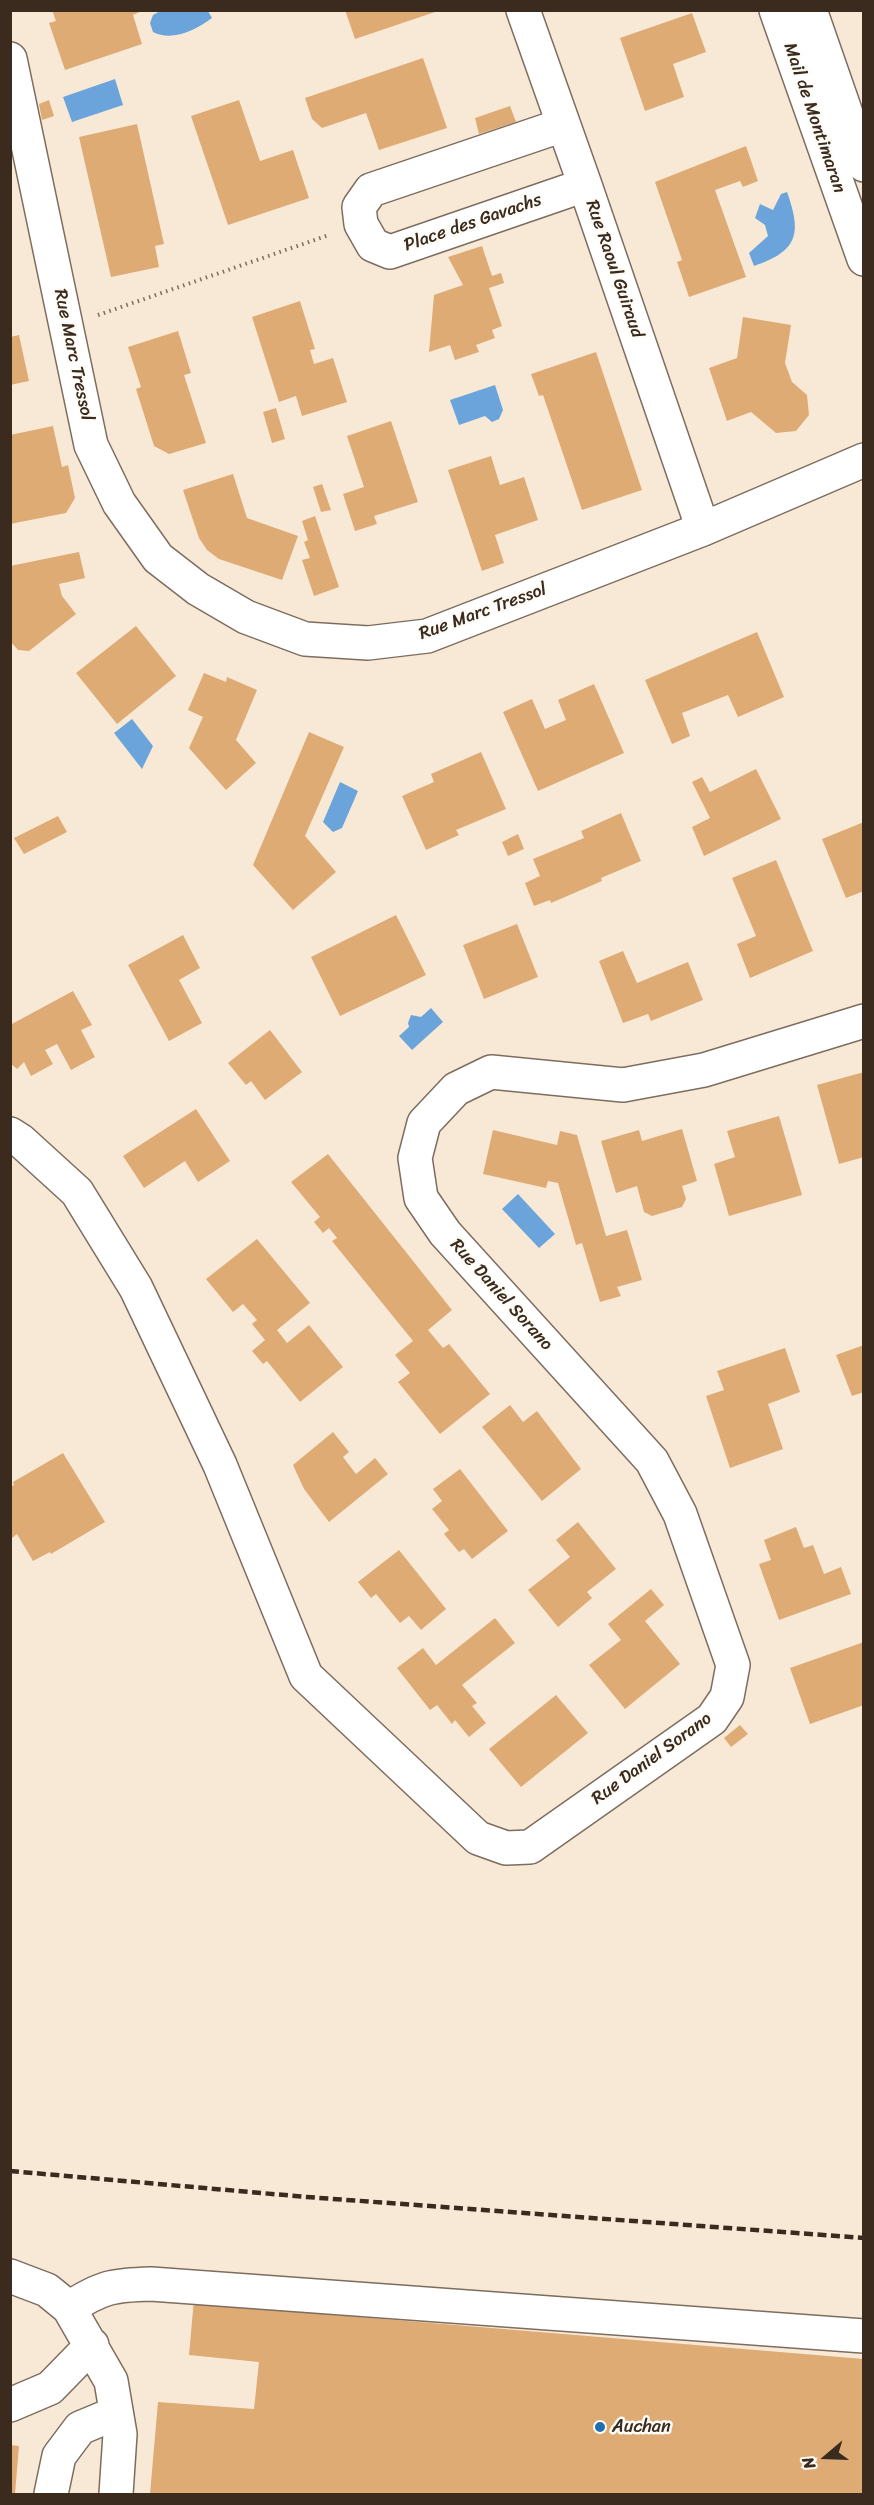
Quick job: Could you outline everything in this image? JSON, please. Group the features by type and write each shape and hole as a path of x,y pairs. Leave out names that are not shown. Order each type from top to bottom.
{"street":[{"name":"Rue Raoul Guiraud","path":"523,10 703,529"},
{"name":"Mail de Montimaran","path":"776,10 864,259"},
{"name":"Mail de Montimaran","path":"810,10 864,165"},
{"name":"Rue Marc Tressol","path":"10,59 91,445 119,503 158,558 198,589 246,617 305,639 368,643 427,636 703,529 864,460"},
{"path":"361,224 359,207 371,190 563,125"},
{"name":"Place des Gavachs","path":"361,224 373,245 390,252 585,185"},
{"name":"Rue Daniel Sorano","path":"10,1134 21,1140 77,1192 136,1288 220,1466 306,1676 478,1838 506,1848 530,1847 712,1719 727,1697 733,1665 680,1514 652,1461 445,1233 421,1198 415,1158 424,1123 456,1089 491,1072 623,1085 704,1070 864,1021"},
{"path":"10,2276 47,2290 69,2308 111,2381 120,2434 116,2494"},
{"path":"69,2308 115,2285 151,2284 864,2336"},
{"path":"10,2405 50,2388 92,2345"},
{"path":"51,2494 59,2456 80,2428 116,2412"}],"path":[{"path":"67,325 361,224"}],"water":[{"path":"162,10 208,11 212,18 184,33 160,35 153,32 150,23 153,15"},
{"path":"115,79 123,105 72,122 63,97"},
{"path":"787,192 794,219 793,239 780,254 754,266 749,253 768,236 765,225 755,218 760,204 773,210 781,194"},
{"path":"495,385 503,410 499,419 492,422 485,416 459,425 450,400"},
{"path":"132,719 153,746 142,769 114,733"},
{"path":"340,782 358,791 342,828 333,832 323,822"},
{"path":"431,1008 443,1022 412,1050 399,1036 409,1027 411,1015 421,1017"},
{"path":"518,1194 555,1234 539,1248 502,1209"}],"building":[{"path":"52,10 144,10 133,15 142,44 65,70 49,23 56,21"},
{"path":"345,10 438,10 438,11 355,39"},
{"path":"692,13 706,52 673,64 684,97 645,111 620,38"},
{"path":"423,58 447,128 379,150 366,113 322,128 312,119 305,98"},
{"path":"49,100 54,116 42,120 39,104"},
{"path":"239,100 260,161 293,150 309,198 228,225 191,116"},
{"path":"510,106 516,122 479,134 475,118"},
{"path":"137,124 164,244 155,246 159,267 111,277 79,137"},
{"path":"746,146 758,181 743,187 740,181 715,190 746,277 689,297 677,262 682,260 655,182"},
{"path":"482,246 492,276 501,273 504,283 489,288 502,326 492,330 495,338 476,345 479,352 455,360 450,345 429,352 434,295 463,285 448,257"},
{"path":"300,301 315,349 310,350 314,364 333,358 347,402 302,416 296,396 279,402 252,317"},
{"path":"743,317 791,325 785,363 792,382 807,395 809,415 796,431 776,433 751,412 727,421 709,368 737,358"},
{"path":"178,331 191,373 184,375 206,443 169,454 154,446 136,389 141,387 128,347"},
{"path":"19,335 29,381 10,385 10,337"},
{"path":"596,352 642,490 582,510 543,395 539,396 531,374"},
{"path":"276,408 285,439 272,443 263,412"},
{"path":"391,421 418,502 374,516 377,524 355,531 343,494 364,487 347,436"},
{"path":"53,426 62,467 68,465 75,498 66,513 10,524 10,435"},
{"path":"491,456 500,485 524,477 538,520 495,535 504,563 482,571 448,470"},
{"path":"233,474 247,518 298,536 282,580 219,559 207,550 199,538 183,490"},
{"path":"322,484 331,510 321,512 313,487"},
{"path":"315,516 339,587 314,596 302,560 310,558 304,542 308,540 302,521"},
{"path":"79,552 85,578 59,584 62,596 76,614 29,651 18,650 10,641 10,566"},
{"path":"136,626 176,676 117,724 76,673"},
{"path":"757,632 784,697 738,717 728,695 682,713 690,736 672,744 645,680"},
{"path":"204,673 226,682 227,677 257,690 236,740 256,763 226,790 189,748 203,717 188,710"},
{"path":"594,684 624,753 538,791 503,712 532,699 545,729 566,720 558,700"},
{"path":"309,732 344,747 305,836 336,872 293,910 253,865"},
{"path":"481,752 506,809 456,830 459,835 426,850 402,796 434,782 431,774"},
{"path":"756,769 781,819 704,856 692,827 710,818 692,782 702,777 710,792"},
{"path":"621,813 641,861 551,903 550,900 534,906 525,883 540,876 533,859 584,838 581,831"},
{"path":"58,816 67,832 24,854 14,838"},
{"path":"864,822 864,891 846,898 822,839"},
{"path":"518,834 524,849 508,856 502,842"},
{"path":"776,860 813,951 750,978 737,944 756,936 732,878"},
{"path":"396,915 426,975 340,1016 311,957"},
{"path":"517,924 538,977 484,999 463,945"},
{"path":"183,935 200,968 179,980 202,1023 169,1041 128,965"},
{"path":"623,951 637,983 688,962 703,1000 651,1021 648,1014 623,1023 599,961"},
{"path":"73,991 92,1025 81,1030 95,1057 71,1070 57,1044 45,1050 53,1064 31,1076 24,1062 17,1069 10,1063 10,1025"},
{"path":"270,1030 302,1072 265,1100 251,1081 246,1085 228,1063"},
{"path":"864,1072 864,1157 839,1164 817,1085"},
{"path":"196,1109 230,1161 198,1182 185,1161 144,1188 123,1156"},
{"path":"779,1116 802,1195 729,1216 714,1164 735,1157 727,1131"},
{"path":"682,1129 697,1181 682,1186 686,1199 682,1207 652,1216 644,1212 637,1186 616,1193 601,1141 639,1130 642,1141"},
{"path":"493,1130 557,1145 560,1131 577,1135 606,1236 627,1230 642,1280 617,1287 621,1296 600,1302 582,1243 576,1245 558,1183 548,1181 546,1188 483,1174"},
{"path":"328,1154 452,1310 428,1330 443,1348 449,1344 490,1394 440,1434 398,1382 410,1373 395,1355 413,1341 332,1241 337,1238 329,1228 323,1233 314,1222 320,1217 291,1182"},
{"path":"257,1239 310,1303 277,1330 287,1343 309,1325 343,1367 300,1402 267,1361 263,1364 252,1351 265,1340 252,1324 257,1320 243,1304 233,1312 206,1279"},
{"path":"864,1345 864,1392 852,1396 836,1355"},
{"path":"785,1348 800,1392 768,1404 783,1449 730,1468 706,1396 724,1390 717,1371"},
{"path":"510,1405 523,1422 537,1411 581,1469 542,1501 482,1427"},
{"path":"333,1432 349,1452 343,1457 356,1474 375,1458 388,1474 329,1522 304,1489 293,1465"},
{"path":"63,1453 105,1522 51,1554 50,1552 33,1561 17,1534 12,1538 10,1536 10,1487 14,1485 13,1482"},
{"path":"460,1469 508,1531 472,1559 464,1549 459,1552 444,1534 449,1530 432,1509 442,1501 433,1489"},
{"path":"578,1522 616,1569 587,1592 592,1598 558,1627 528,1590 570,1557 556,1540"},
{"path":"796,1527 804,1548 813,1545 824,1574 841,1567 851,1594 779,1620 759,1564 771,1560 764,1540"},
{"path":"399,1550 446,1609 421,1630 409,1616 400,1623 376,1594 371,1598 358,1582"},
{"path":"651,1589 664,1605 645,1621 680,1664 625,1709 589,1665 621,1640 608,1624"},
{"path":"495,1618 515,1643 462,1685 477,1703 472,1706 486,1723 469,1737 455,1720 452,1724 437,1705 430,1710 397,1668 423,1648 436,1665"},
{"path":"864,1642 864,1705 810,1724 790,1668"},
{"path":"556,1695 588,1733 521,1787 489,1749"},
{"path":"740,1725 748,1734 731,1747 724,1738"},
{"name":"Auchan","path":"194,2299 263,2309 864,2359 864,2494 150,2494 158,2402 254,2409 259,2362 189,2355"},
{"path":"10,2445 19,2446 15,2494 10,2494"}],"railway":[{"path":"10,2171 307,2197 864,2238"}],"place":[{"name":"Auchan","path":"600,2427"}]}
